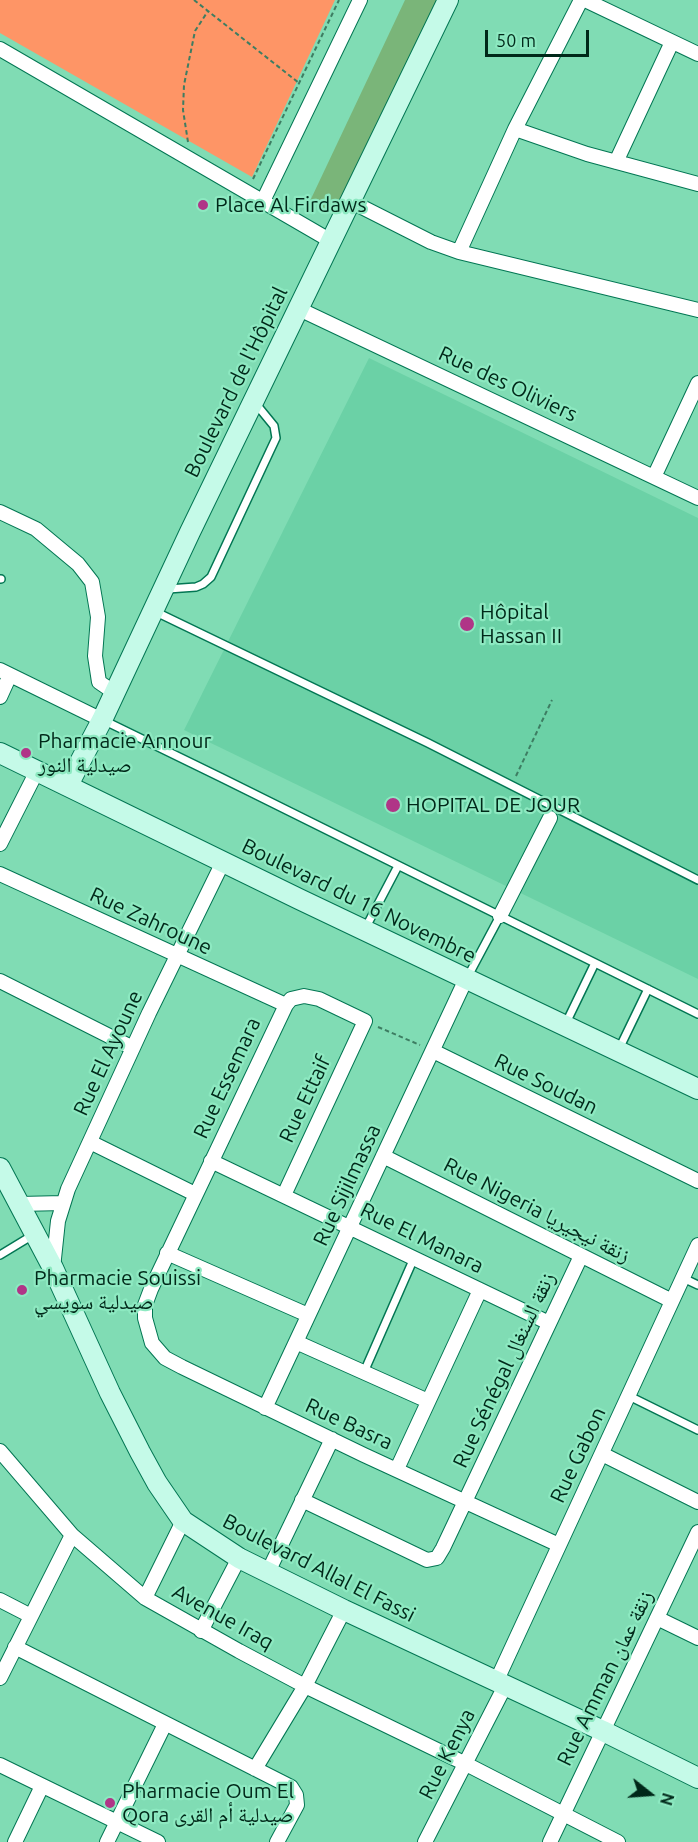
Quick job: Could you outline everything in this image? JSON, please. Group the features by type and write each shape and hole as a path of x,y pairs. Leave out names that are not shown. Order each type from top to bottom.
{"street":[{"path":"263,201 360,0"},
{"name":"Boulevard de l'Hôpital","path":"68,785 102,720 448,0"},
{"path":"459,252 515,129 583,0 698,54"},
{"path":"616,162 672,42"},
{"path":"0,49 331,241"},
{"path":"515,129 616,162 698,184"},
{"path":"351,202 431,242 459,252 698,310"},
{"name":"Rue des Oliviers","path":"299,309 698,498"},
{"path":"654,477 698,383"},
{"path":"0,512 36,529 78,564 92,582 98,617 95,656 99,682 115,693"},
{"path":"0,697 5,673 102,720"},
{"name":"Boulevard du 16 Novembre","path":"0,753 698,1089"},
{"path":"0,844 9,820 37,771"},
{"path":"500,916 549,818"},
{"name":"Rue El Ayoune","path":"53,1268 58,1221 63,1203 223,862"},
{"name":"Rue Zahroune","path":"0,874 286,1005"},
{"name":"Rue Sijilmassa","path":"265,1408 466,979"},
{"path":"0,981 134,1048"},
{"name":"Rue Essemara","path":"145,1318 147,1299 167,1253 286,1005 298,997 311,997 365,1021"},
{"name":"Rue Ettaif","path":"284,1195 365,1021"},
{"name":"Rue Soudan","path":"433,1051 698,1181"},
{"path":"90,1142 195,1194"},
{"name":"Rue Nigeria زنقة نيجيريا","path":"383,1156 672,1301"},
{"name":"Rue El Manara","path":"211,1161 549,1323"},
{"name":"Boulevard Allal El Fassi","path":"0,1168 53,1268 135,1442 157,1483 183,1521 239,1558 698,1778"},
{"path":"20,1204 63,1203"},
{"name":"Rue Gabon","path":"501,1684 560,1545 698,1245"},
{"path":"167,1253 308,1315"},
{"name":"Rue Sénégal زنقة السنغال","path":"302,1500 427,1560 436,1558 443,1548 581,1256"},
{"path":"397,1469 480,1290"},
{"name":"Rue Basra","path":"145,1318 152,1342 165,1358 265,1408 560,1545"},
{"path":"296,1342 428,1401"},
{"path":"268,1572 332,1439"},
{"name":"Avenue Iraq","path":"0,1451 72,1535 145,1598 305,1686 618,1842"},
{"path":"602,1454 698,1502"},
{"path":"145,1598 183,1521"},
{"name":"Rue Amman زنقة عمان","path":"550,1842 698,1532"},
{"path":"0,1678 72,1535"},
{"path":"201,1630 239,1558"},
{"path":"0,1600 31,1616"},
{"path":"255,1769 305,1686 344,1610"},
{"path":"657,1618 698,1638"},
{"path":"15,1647 291,1787 296,1795 297,1805 278,1842"},
{"name":"Rue Kenya","path":"425,1842 465,1764 501,1684"},
{"path":"107,1842 165,1724"},
{"path":"0,1765 158,1842"},
{"path":"15,1842 42,1786"}],"lane":[{"path":"163,589 196,587 204,584 211,577 276,438 274,426 254,402"},
{"path":"153,611 698,880"},
{"path":"102,720 222,777 698,1014"},
{"path":"364,930 398,866"},
{"path":"466,979 500,916"},
{"path":"564,1026 595,963"},
{"path":"617,1051 648,989"},
{"path":"0,1256 35,1234"},
{"path":"364,1372 414,1258"},
{"path":"683,1278 698,1285"},
{"path":"628,1396 698,1430"}],"path":[{"path":"194,0 299,83"},
{"path":"251,182 339,0"},
{"path":"179,140 189,146 183,110 184,85 195,31 208,10"},
{"path":"511,786 552,700"},
{"path":"365,1021 433,1051"}],"shaded area":[{"path":"0,0 335,0 252,177 0,33"},
{"name":"Hôpital Hassan II","path":"369,358 698,518 698,979 184,730"}],"building":[{"path":"405,0 442,0 340,216 310,201"}],"place":[{"name":"Place Al Firdaws","path":"203,205"},
{"name":"Hôpital Hassan II","path":"467,624"},
{"name":"Pharmacie Annour صيدلية النور","path":"26,753"},
{"name":"HOPITAL DE JOUR","path":"393,805"},
{"name":"Pharmacie Souissi صيدلية سويسي","path":"22,1290"},
{"name":"Pharmacie Oum El Qora صيدلية أم القرى","path":"110,1803"}]}
